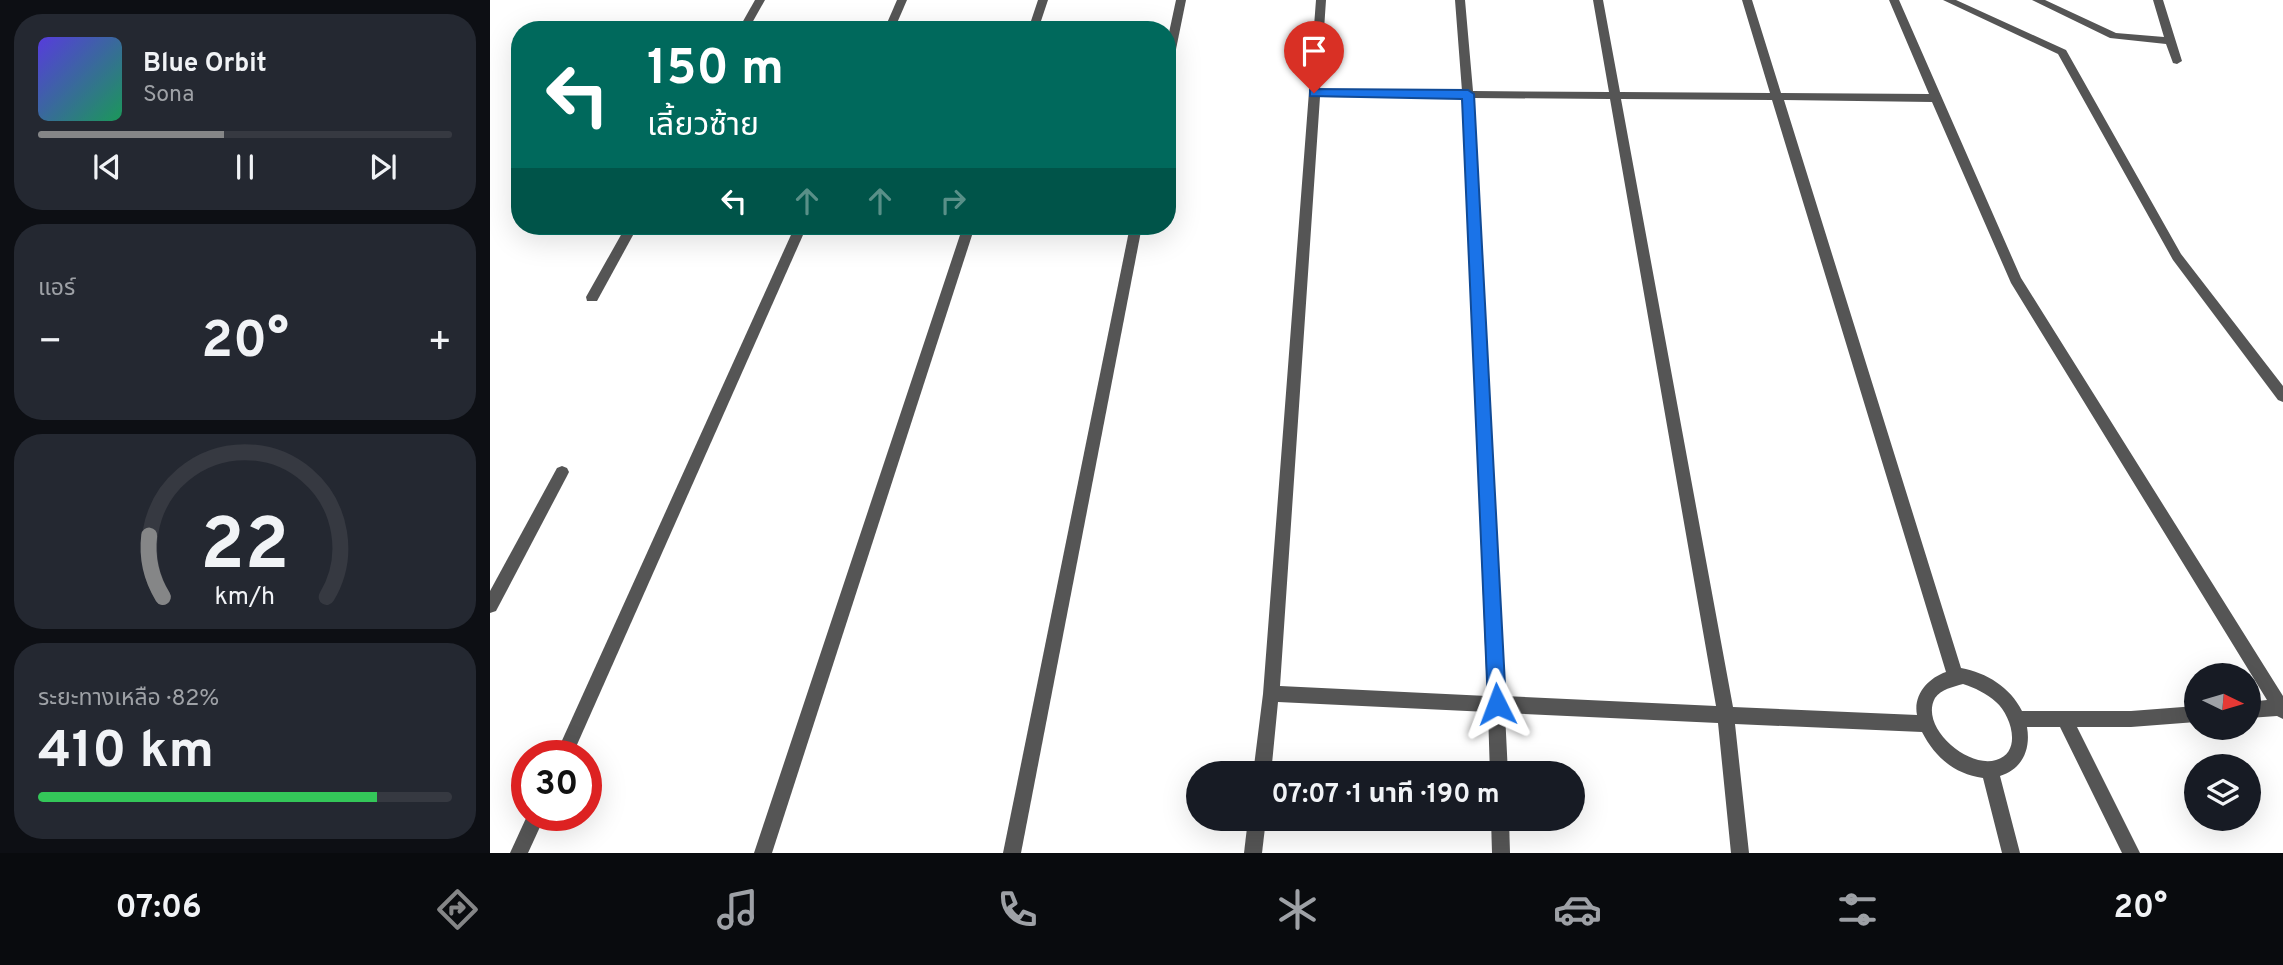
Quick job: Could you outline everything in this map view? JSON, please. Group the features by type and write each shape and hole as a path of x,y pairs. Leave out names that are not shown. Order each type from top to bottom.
{"street":[{"path":"749,21 760,0"},
{"path":"892,21 902,0"},
{"path":"1036,21 1043,0"},
{"path":"1176,25 1181,0"},
{"path":"1263,761 1271,694 1321,0"},
{"path":"1460,0 1468,94 1499,761"},
{"path":"1598,0 1726,715 1740,853"},
{"path":"1747,0 1956,677"},
{"path":"1894,0 2015,280 2282,709"},
{"path":"1948,0 2062,52 2177,257 2283,396"},
{"path":"2037,0 2114,36 2171,41"},
{"path":"2158,0 2177,61"},
{"path":"1314,93 1936,98"},
{"path":"592,297 627,235"},
{"path":"570,740 797,235"},
{"path":"763,853 966,235"},
{"path":"1012,853 1134,235"},
{"path":"490,607 562,472"},
{"path":"1956,677 1980,681 1996,691 2009,704 2017,719 2021,734 2020,748 2014,759 2003,767 1975,769 1959,762 1933,738 1926,724 1924,708 1927,694 1936,683 1956,677"},
{"path":"1271,694 1926,724"},
{"path":"2261,710 2282,709"},
{"path":"2017,719 2131,719 2184,715"},
{"path":"2065,720 2131,853"},
{"path":"1990,770 2011,853"},
{"path":"519,853 529,831"},
{"path":"1253,853 1256,831"},
{"path":"1500,831 1501,853"}],"route":[{"path":"1314,93 1468,94 1497,704"}]}
